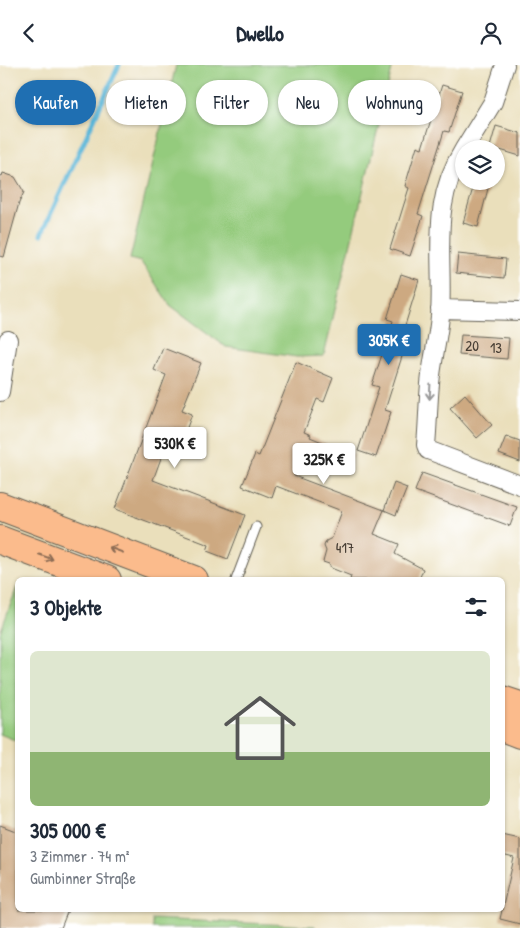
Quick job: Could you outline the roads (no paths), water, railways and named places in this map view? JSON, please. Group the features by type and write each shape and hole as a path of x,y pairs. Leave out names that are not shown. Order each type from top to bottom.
{"main road":[{"path":"0,506 186,577"},
{"path":"0,540 99,577"},
{"path":"505,701 520,707"},
{"path":"505,728 520,734"}],"street":[{"path":"470,140 493,102 505,65"},
{"path":"455,165 449,176 443,196 441,215 438,341 430,382 426,445 428,450 520,485"},
{"path":"440,309 520,311"},
{"path":"0,392 8,340"}],"lane":[{"path":"237,577 256,527"}],"waterway":[{"path":"41,235 119,65"}]}
